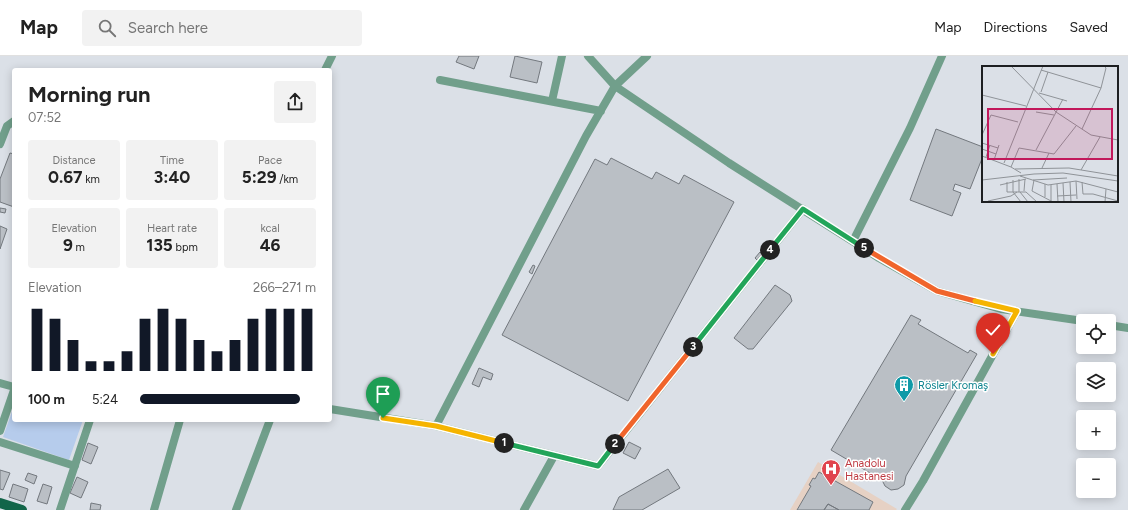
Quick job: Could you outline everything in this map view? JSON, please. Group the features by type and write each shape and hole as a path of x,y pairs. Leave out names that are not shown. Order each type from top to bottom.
{"main road":[{"path":"0,503 22,510"}],"street":[{"path":"326,68 332,56"},
{"path":"552,101 562,56"},
{"path":"588,56 614,86 803,209 937,291 1001,309 1076,320"},
{"path":"436,426 614,86 647,56"},
{"path":"854,241 910,128 942,56"},
{"path":"440,80 601,111"},
{"path":"0,144 7,126 12,122"},
{"path":"332,410 436,426 598,466 803,209"},
{"path":"905,510 1017,311"},
{"path":"1116,326 1128,328"},
{"path":"0,383 12,388"},
{"path":"0,431 12,395"},
{"path":"60,510 89,422"},
{"path":"154,510 179,422"},
{"path":"236,510 269,422"},
{"path":"0,442 75,466"},
{"path":"524,510 554,456"}],"shaded area":[{"path":"12,412 12,422 82,422 69,460 3,437"},
{"name":"Anadolu Hastanesi","path":"818,462 897,509 790,510"}],"building":[{"path":"459,56 479,56 474,69 456,62"},
{"path":"515,56 542,62 537,83 510,77"},
{"path":"936,129 982,147 982,159 970,189 955,184 953,190 961,193 952,216 910,200"},
{"path":"10,153 12,154 12,206 0,202 0,179"},
{"path":"611,158 652,179 656,172 679,184 684,175 734,202 628,401 502,335 595,159 607,165"},
{"path":"0,208 6,209 5,213 0,212"},
{"path":"0,226 7,229 0,249"},
{"path":"760,252 762,254 757,260 755,258"},
{"path":"533,265 535,266 532,274 529,272"},
{"path":"775,285 790,295 792,301 753,349 748,349 734,338"},
{"name":"Rösler Kromaş","path":"911,315 921,320 918,324 968,353 970,350 977,354 906,476 904,485 898,489 891,490 885,486 882,480 831,450"},
{"path":"479,368 493,374 491,380 483,377 479,387 472,384"},
{"path":"629,442 641,448 635,459 623,453"},
{"path":"88,443 98,447 91,464 82,460"},
{"path":"668,469 680,488 642,510 613,510 619,497"},
{"path":"0,470 10,473 3,490 0,489"},
{"name":"Anadolu Hastanesi","path":"819,472 873,502 869,510 839,510 828,504 824,510 797,510 811,486 809,485 813,478 815,479"},
{"path":"28,473 37,476 34,484 25,480"},
{"path":"77,477 88,482 81,498 70,493"},
{"path":"13,484 28,489 24,502 9,497"},
{"path":"43,484 52,487 47,504 37,501"},
{"path":"91,503 101,505 100,510 90,510"},
{"path":"828,504 839,510 824,510"}],"place":[{"name":"Rösler Kromaş","path":"904,402"},
{"name":"Anadolu Hastanesi","path":"831,486"}],"route":[{"path":"383,418 436,426 598,466 803,209 879,258 937,291 1001,309 1017,311 993,354"}]}
